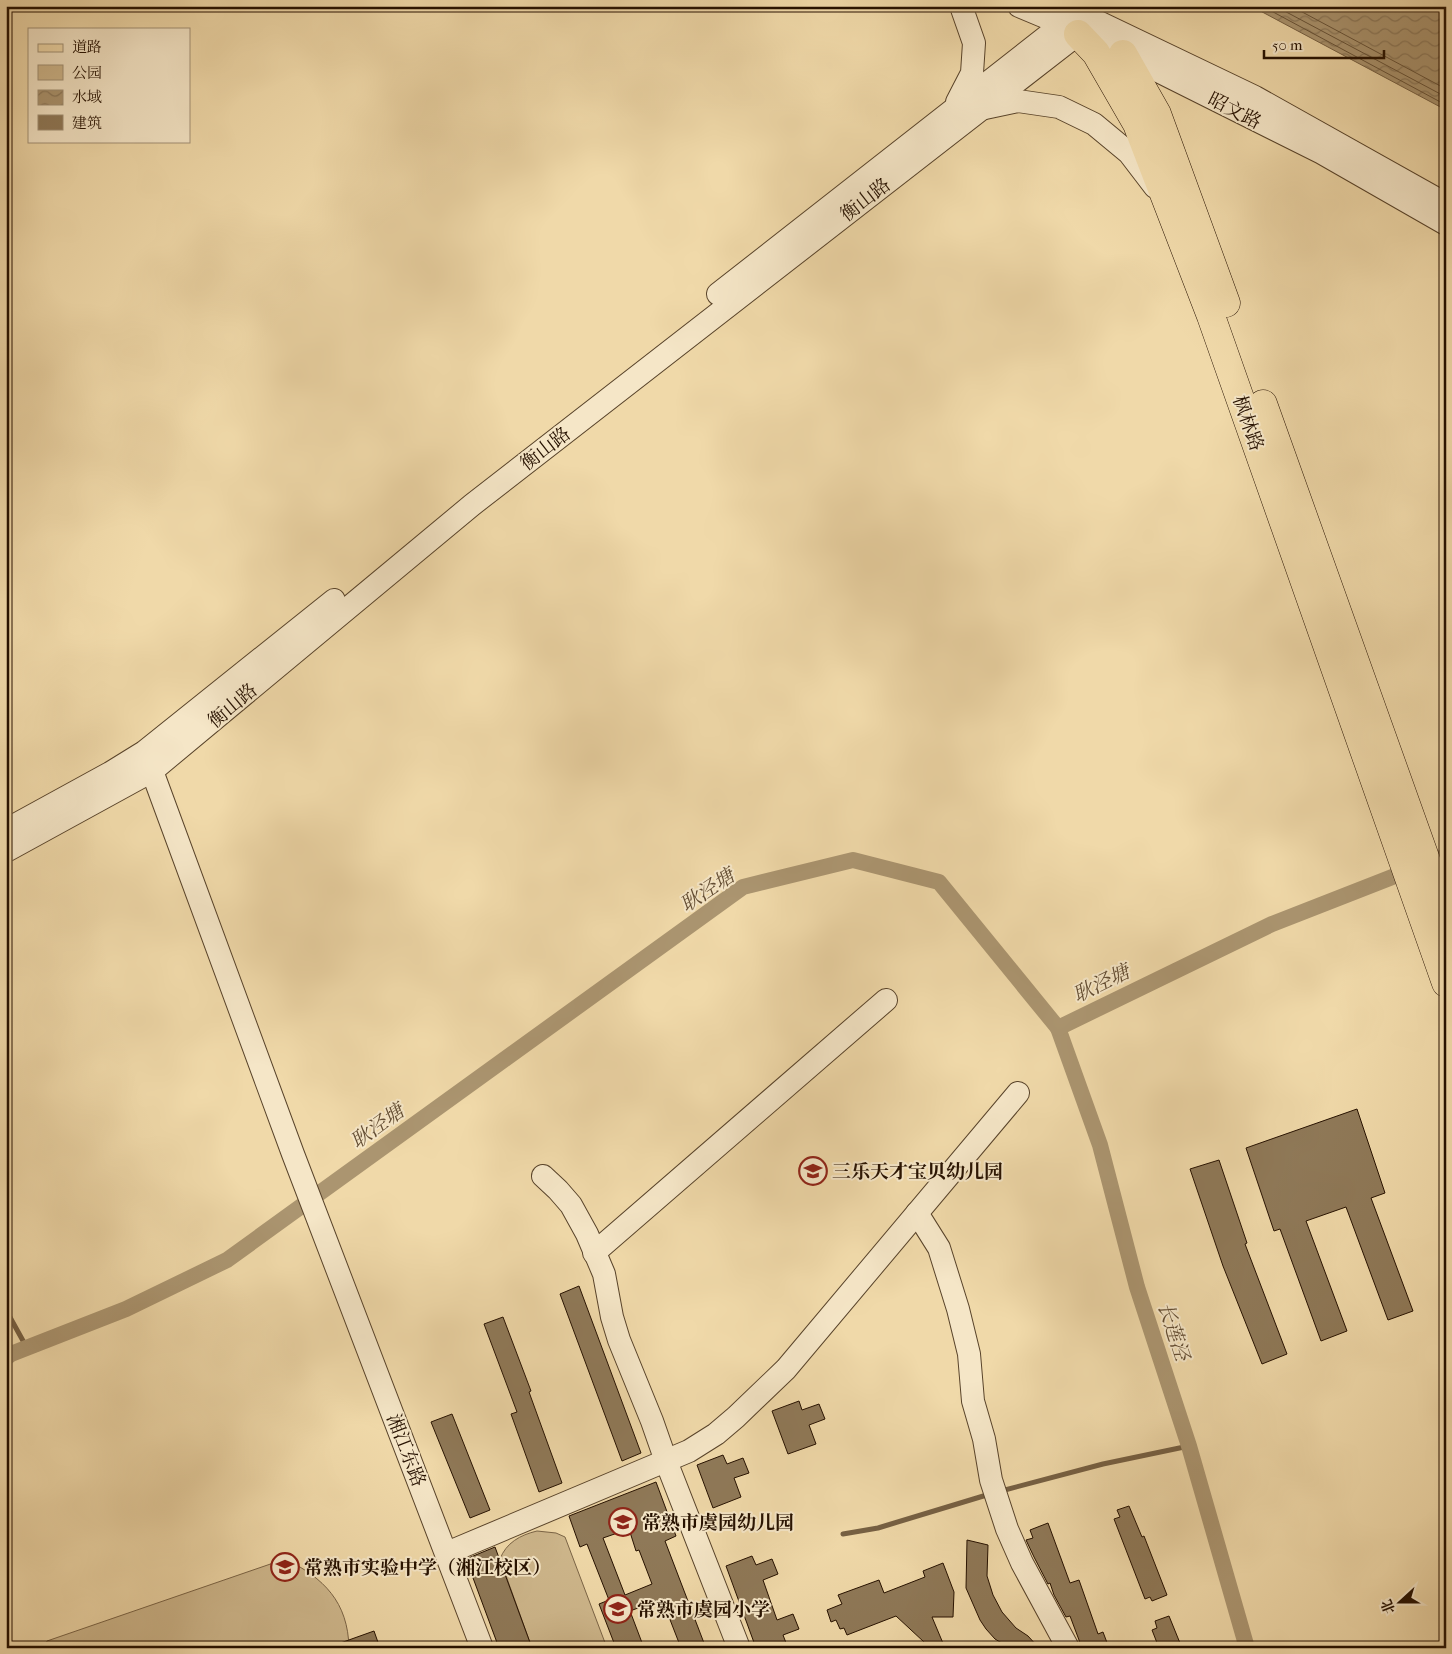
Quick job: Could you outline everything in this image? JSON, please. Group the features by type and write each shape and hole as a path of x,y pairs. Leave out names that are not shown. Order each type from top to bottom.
{"main road":[{"name":"枫林路","path":"1071,19 1096,53 1137,124 1402,823"},
{"name":"枫林路","path":"1123,54 1158,114 1402,823"},
{"path":"1402,823 1437,923 1446,983"}],"street":[{"path":"953,109 972,73 974,43 961,6"},
{"name":"昭文路","path":"1019,6 1071,19 1123,54 1322,153 1446,224"},
{"path":"1071,19 1108,26 1255,97 1446,204"},
{"name":"衡山路","path":"6,830 110,773 144,752 819,214 1071,19"},
{"name":"衡山路","path":"6,852 152,771 472,505 981,108 1071,19"},
{"name":"枫林路","path":"1108,26 1123,54"},
{"path":"981,108 1018,102 1059,107 1094,124 1129,153 1170,208"},
{"name":"湘江东路","path":"152,771 293,1154 482,1648"},
{"path":"594,1252 886,1000"},
{"path":"447,1553 689,1451 716,1434 786,1369 1018,1093"},
{"path":"543,1176 571,1205 587,1234 604,1274 612,1317 619,1340 739,1648"},
{"path":"917,1213 938,1248 958,1309 969,1354 973,1401 984,1439 991,1480 1000,1507 1022,1563 1068,1648"}],"green space":[{"path":"537,1531 556,1533 565,1537 607,1648 532,1648 500,1559 506,1548 514,1540"},
{"name":"常熟市实验中学（湘江校区）","path":"285,1559 311,1574 331,1593 344,1617 348,1632 349,1648 44,1648 47,1641"}],"water":[{"path":"1251,6 1446,6 1446,110"}],"building":[{"path":"1357,1109 1385,1193 1371,1198 1413,1311 1388,1320 1346,1207 1306,1221 1347,1331 1321,1341 1280,1229 1274,1231 1246,1148"},
{"path":"1219,1160 1247,1243 1245,1244 1287,1354 1262,1364 1223,1266 1190,1169"},
{"path":"579,1286 641,1453 622,1461 560,1294"},
{"path":"503,1317 531,1391 529,1392 562,1483 539,1492 511,1414 517,1412 484,1324"},
{"path":"799,1401 802,1410 819,1404 825,1419 809,1425 816,1444 788,1454 772,1411"},
{"path":"452,1414 490,1510 470,1518 431,1422"},
{"path":"723,1455 727,1464 743,1458 749,1473 734,1478 741,1497 713,1508 697,1465"},
{"path":"656,1482 676,1536 665,1541 704,1643 692,1648 681,1648 662,1599 630,1611 644,1648 616,1648 599,1604 609,1600 587,1544 580,1547 569,1516","holes":["629,1529 636,1551 639,1550 652,1584 625,1595 603,1538"]},
{"path":"1129,1506 1142,1537 1144,1536 1167,1595 1152,1601 1150,1597 1145,1599 1114,1519 1120,1517 1117,1510"},
{"path":"1048,1523 1070,1583 1079,1580 1098,1634 1103,1632 1109,1648 1082,1648 1070,1616 1066,1617 1050,1583 1048,1584 1034,1557 1026,1540 1033,1538 1030,1530"},
{"path":"967,1540 988,1545 987,1576 993,1595 1002,1612 1016,1628 1028,1636 1039,1648 1010,1648 995,1639 980,1620 966,1588"},
{"path":"495,1547 532,1648 499,1648 466,1559"},
{"path":"752,1556 756,1565 772,1559 778,1574 763,1580 777,1620 793,1614 799,1629 783,1635 788,1648 756,1648 726,1566"},
{"path":"943,1563 954,1592 953,1617 932,1617 945,1648 925,1648 924,1642 896,1616 847,1635 844,1628 840,1629 836,1620 831,1622 827,1610 842,1604 838,1595 879,1580 884,1593 925,1577 923,1571"},
{"path":"1169,1616 1182,1648 1159,1648 1152,1630 1157,1628 1155,1621"},
{"path":"374,1631 380,1648 332,1648 332,1646"}],"waterway":[{"name":"耿泾塘","path":"6,1358 11,1354 126,1309 227,1260 743,887 853,860 939,882 1058,1028 1272,924 1446,856"},
{"name":"长莲泾","path":"1058,1028 1100,1145 1137,1287 1189,1446 1247,1648"},
{"path":"6,1310 27,1348"},
{"path":"1001,1491 1103,1464 1189,1446"},
{"path":"843,1534 878,1528 990,1494"}],"place":[{"name":"三乐天才宝贝幼儿园","path":"813,1171"},
{"name":"常熟市虞园幼儿园","path":"623,1522"},
{"name":"常熟市实验中学（湘江校区）","path":"285,1567"},
{"name":"常熟市虞园小学","path":"618,1609"}]}
